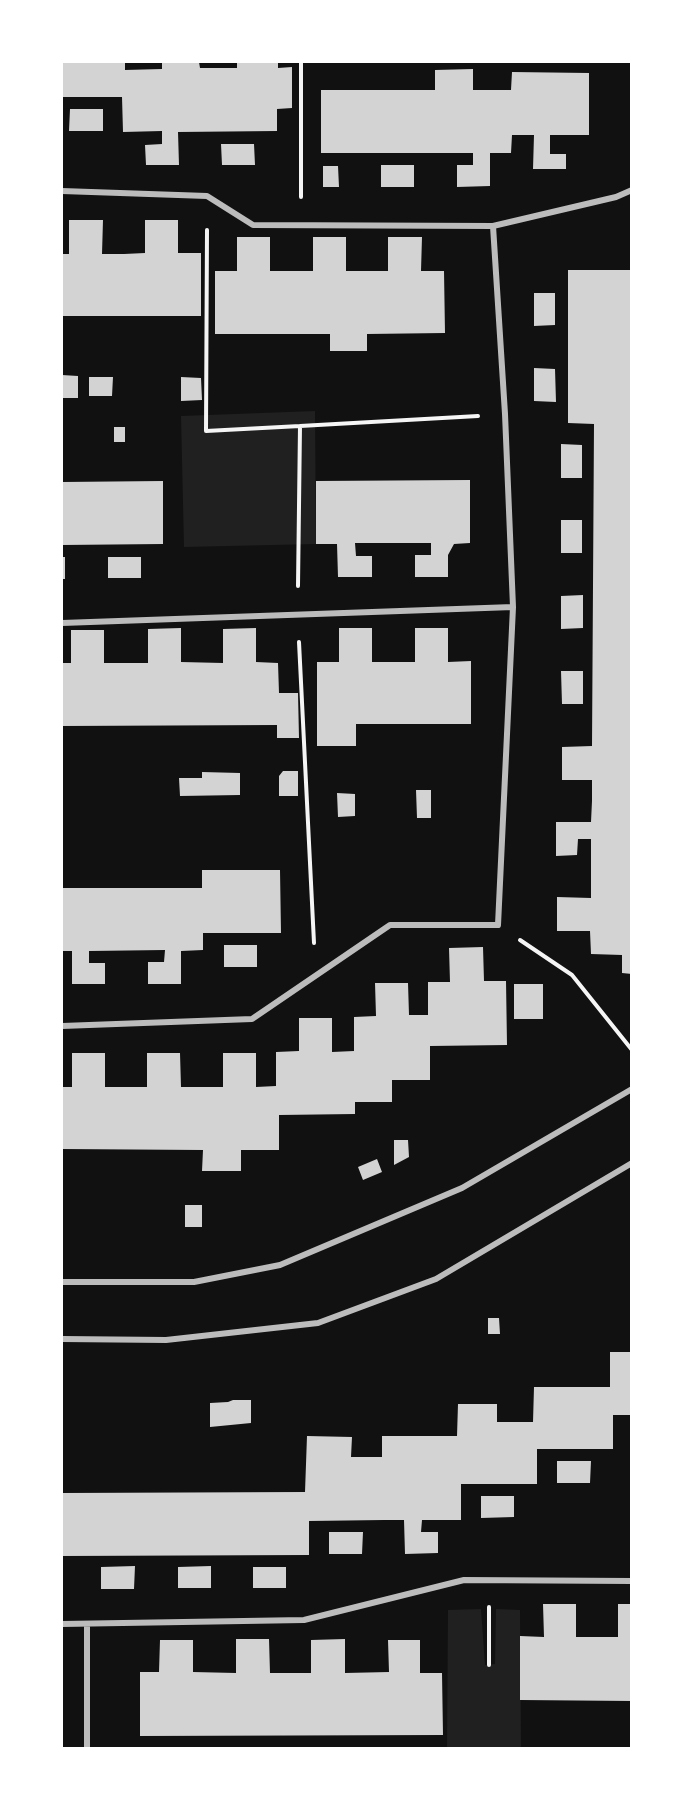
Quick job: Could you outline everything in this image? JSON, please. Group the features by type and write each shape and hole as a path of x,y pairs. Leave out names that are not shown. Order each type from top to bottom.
{"street":[{"path":"62,191 207,196 253,225 494,226 616,197 632,190"},
{"path":"62,1026 252,1018 390,925 498,925 513,607 494,226"},
{"path":"62,622 513,607"},
{"path":"62,1282 194,1282 280,1265 462,1188 632,1089"},
{"path":"62,1339 166,1340 318,1323 436,1279 632,1163"},
{"path":"62,1624 304,1620 464,1580 632,1581"},
{"path":"87,1624 87,1749"}],"path":[{"path":"301,62 301,225"},
{"path":"207,196 206,431 300,426"},
{"path":"498,925 572,975 632,1050"},
{"path":"489,1665 490,1580"}],"shaded area":[{"path":"315,411 316,544 184,547 181,416"},
{"path":"481,1609 485,1665 495,1664 496,1609 520,1610 521,1748 447,1748 448,1610"}],"building":[{"path":"62,62 125,62 125,70 162,69 162,62 199,62 200,68 237,68 237,62 278,62 278,68 292,67 292,108 277,109 277,131 178,132 179,165 146,165 145,145 162,144 162,131 123,132 122,97 62,97"},
{"path":"473,69 473,90 511,90 512,72 589,73 589,135 550,135 550,154 566,154 566,169 533,169 534,135 512,135 511,153 490,153 490,186 457,187 457,165 473,165 473,153 321,153 321,90 435,90 435,70"},
{"path":"70,109 103,109 103,131 69,131"},
{"path":"221,144 254,144 255,165 222,165"},
{"path":"381,165 414,165 414,187 381,187"},
{"path":"323,166 338,166 339,187 323,187"},
{"path":"69,220 103,220 102,254 124,254 145,253 145,220 178,220 178,253 201,253 201,316 62,316 62,254 69,254"},
{"path":"237,237 270,237 270,271 313,271 313,237 346,237 346,271 388,271 388,237 422,237 421,271 444,271 445,333 367,334 367,351 330,351 330,334 215,334 215,271 237,271"},
{"path":"568,270 630,270 632,272 632,974 622,973 622,955 591,954 590,931 557,931 557,897 591,898 591,839 578,839 577,855 556,856 556,822 591,822 592,801 592,780 562,780 562,747 592,746 594,424 568,423"},
{"path":"534,293 555,293 555,325 534,326"},
{"path":"534,368 555,369 556,402 534,401"},
{"path":"62,375 78,376 78,398 62,398"},
{"path":"89,377 113,377 112,396 89,396"},
{"path":"181,377 201,378 202,400 181,401"},
{"path":"114,427 125,427 125,442 114,442"},
{"path":"561,444 582,445 582,478 561,478"},
{"path":"470,480 470,543 454,544 448,555 448,577 415,577 415,555 431,555 431,543 355,543 356,556 372,556 372,577 338,577 337,544 316,544 316,481"},
{"path":"163,481 163,544 62,545 62,482"},
{"path":"561,520 582,520 582,553 561,553"},
{"path":"62,557 65,557 65,579 62,579"},
{"path":"108,557 141,557 141,578 108,578"},
{"path":"583,595 583,628 561,629 561,596"},
{"path":"181,628 181,662 223,663 223,629 256,628 256,662 278,663 279,693 298,693 299,738 277,738 277,725 62,726 62,663 71,663 71,630 104,630 104,663 148,663 148,629"},
{"path":"339,628 372,628 372,662 415,662 415,628 448,628 448,662 471,661 471,724 356,724 356,746 317,746 317,662 339,662"},
{"path":"561,671 583,671 583,704 562,704"},
{"path":"283,771 298,771 298,796 279,796 279,776"},
{"path":"202,772 240,773 240,795 180,796 179,778 202,778"},
{"path":"416,790 431,790 431,818 417,818"},
{"path":"337,793 355,794 355,816 338,817"},
{"path":"202,870 280,870 281,933 203,933 203,950 181,951 181,984 148,984 148,962 164,962 165,950 89,951 89,963 105,963 105,984 72,984 72,951 62,951 62,888 202,888"},
{"path":"224,945 257,945 257,967 224,967"},
{"path":"483,947 484,981 506,981 507,1045 430,1046 430,1080 392,1080 392,1102 355,1102 355,1114 279,1115 279,1150 241,1150 241,1171 202,1171 203,1150 62,1149 62,1087 72,1087 72,1053 105,1053 105,1087 147,1087 147,1053 180,1053 181,1087 223,1087 223,1053 256,1053 256,1087 276,1086 276,1052 299,1051 299,1018 332,1018 332,1052 354,1051 354,1017 376,1016 375,983 408,983 409,1015 428,1015 428,982 450,982 449,948"},
{"path":"514,984 543,984 543,1019 514,1019"},
{"path":"394,1140 408,1140 409,1157 394,1165"},
{"path":"377,1159 382,1172 363,1180 358,1167"},
{"path":"185,1205 202,1205 202,1227 185,1227"},
{"path":"488,1318 499,1318 500,1334 488,1334"},
{"path":"610,1352 632,1352 632,1415 613,1415 613,1449 537,1449 537,1484 461,1484 461,1520 422,1520 421,1532 438,1532 438,1553 405,1554 404,1520 384,1520 309,1521 309,1555 62,1556 62,1493 305,1492 307,1436 352,1437 351,1457 382,1457 382,1436 457,1436 458,1404 497,1404 497,1422 533,1422 534,1387 610,1387"},
{"path":"251,1400 251,1423 210,1427 210,1403"},
{"path":"557,1461 591,1461 590,1483 557,1483"},
{"path":"481,1496 514,1496 514,1517 481,1518"},
{"path":"329,1532 363,1532 362,1554 329,1554"},
{"path":"135,1566 134,1589 101,1589 101,1567"},
{"path":"211,1566 211,1588 178,1588 178,1567"},
{"path":"253,1567 286,1567 286,1588 253,1588"},
{"path":"543,1604 576,1604 576,1637 618,1637 618,1604 632,1604 632,1701 520,1700 520,1636 544,1637"},
{"path":"236,1639 269,1639 270,1673 311,1673 311,1640 345,1639 345,1673 389,1672 388,1640 420,1640 420,1673 442,1673 443,1735 140,1736 140,1672 159,1672 160,1640 193,1640 193,1672 236,1673"}]}
